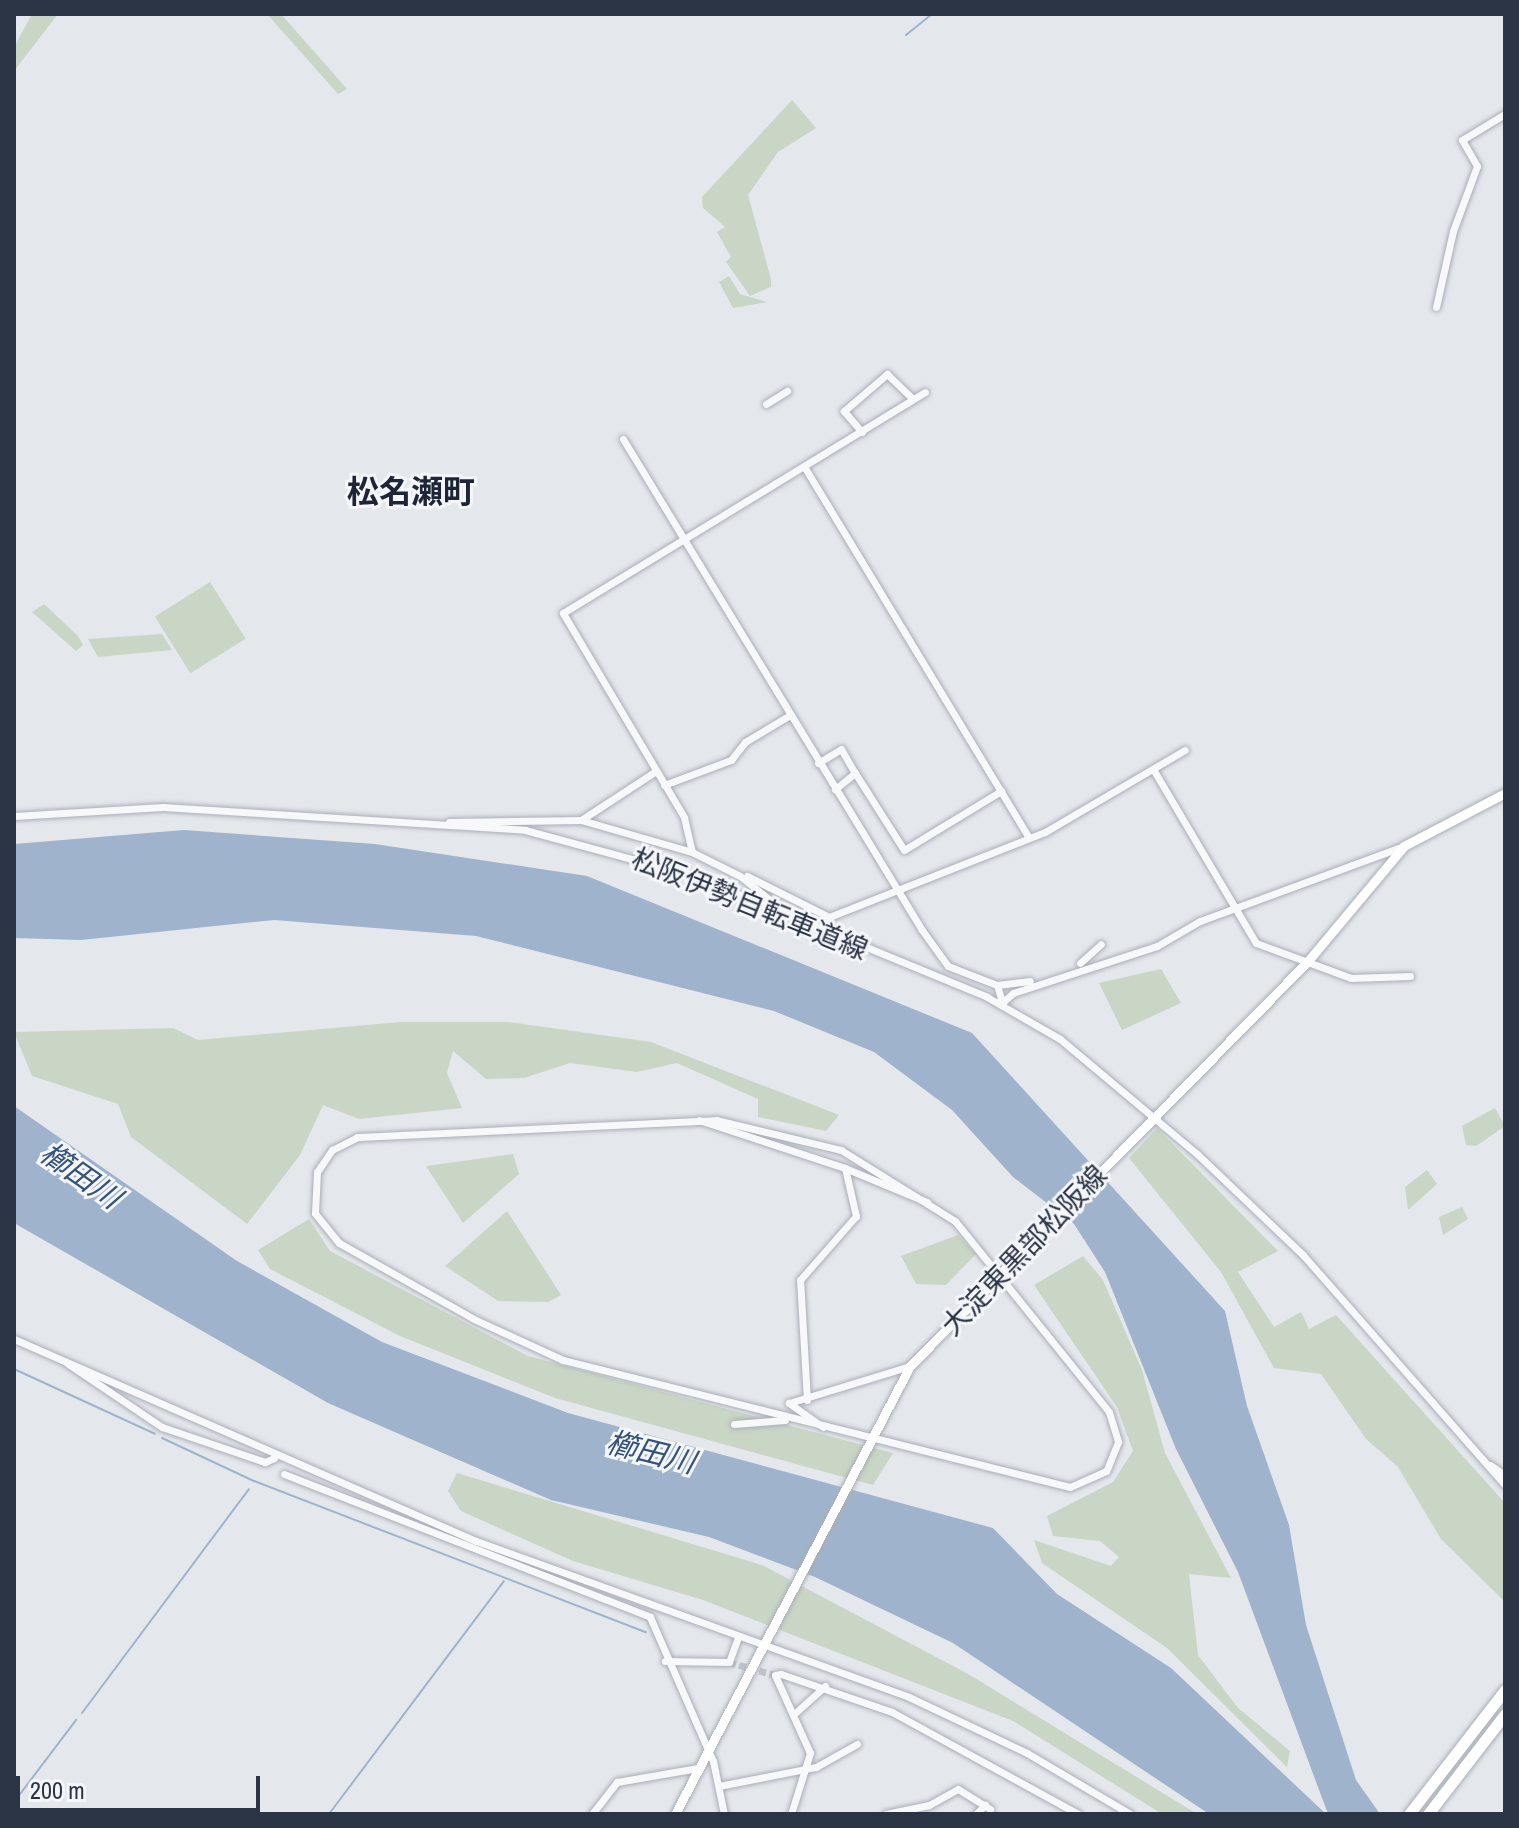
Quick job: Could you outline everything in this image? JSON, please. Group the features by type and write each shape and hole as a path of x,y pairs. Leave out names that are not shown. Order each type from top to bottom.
{"highway":[{"path":"1409,1814 1505,1690"},
{"path":"1428,1814 1505,1714"}],"main road":[{"name":"大淀東黒部松阪線","path":"675,1814 866,1441 910,1366 1308,961 1404,846 1505,793"}],"street":[{"path":"1436,307 1477,166 1462,140 1505,114"},
{"path":"862,432 844,411 887,374 913,399"},
{"path":"766,404 787,391"},
{"path":"692,852 691,832 563,613 925,392"},
{"path":"623,439 818,763 948,966 997,985 1076,968 1157,946 1237,909 1404,846"},
{"path":"805,468 1028,836"},
{"path":"664,785 731,760 745,742 790,715"},
{"path":"818,763 841,749 904,850 1001,791"},
{"path":"449,822 581,820 692,852 829,917 896,885 1028,836 1185,750"},
{"path":"1153,769 1256,943 1378,983 1410,976"},
{"path":"581,820 656,771"},
{"path":"835,789 855,773"},
{"name":"松阪伊勢自転車道線","path":"14,816 163,807 449,822 626,853 1002,1003 1154,1118 1303,1255 1480,1459"},
{"path":"740,876 801,925"},
{"path":"997,985 1002,1003 1076,968 1101,944"},
{"path":"699,1120 845,1168 931,1203"},
{"path":"699,1120 790,1133 841,1150 931,1203 1001,1273 1113,1420 1118,1442 1106,1471 1070,1487 866,1441 532,1348 339,1243 315,1213 317,1172 332,1150 357,1137 699,1120"},
{"path":"807,1400 800,1280 856,1216 845,1168"},
{"path":"14,1339 274,1458 738,1637 819,1661 945,1713 1130,1814"},
{"path":"66,1361 74,1374 162,1427 265,1462 274,1458"},
{"path":"823,1427 788,1408 910,1366"},
{"path":"734,1424 787,1420"},
{"path":"1480,1459 1505,1475"},
{"path":"1480,1459 1505,1485"},
{"path":"284,1474 650,1617 665,1661 708,1752 724,1814"},
{"path":"665,1661 729,1662 738,1637"},
{"path":"791,1814 809,1767 794,1714 775,1675 825,1686 892,1712 1078,1814"},
{"path":"794,1714 825,1686"},
{"path":"719,1786 809,1767 857,1744"},
{"path":"592,1814 617,1782 698,1768"},
{"path":"886,1814 929,1805 958,1789 988,1807 976,1814"}],"green space":[{"path":"32,14 58,14 14,71 14,47"},
{"path":"267,14 281,14 347,89 338,94"},
{"path":"792,100 816,128 778,152 748,195 771,279 771,287 750,296 726,262 731,257 717,232 725,227 703,208 702,197"},
{"path":"729,276 740,294 767,302 733,308 719,282"},
{"path":"210,582 246,639 190,673 155,616"},
{"path":"44,604 78,636 83,645 76,651 32,612"},
{"path":"162,634 172,650 98,657 88,639"},
{"path":"1161,969 1181,1003 1122,1030 1099,983"},
{"path":"401,1022 509,1022 651,1042 839,1115 826,1131 758,1117 758,1099 677,1063 637,1072 570,1063 524,1078 486,1079 453,1051 447,1073 462,1108 359,1119 323,1105 300,1155 247,1224 131,1137 118,1104 32,1076 14,1032 173,1028 198,1040"},
{"path":"1495,1108 1505,1126 1476,1146 1466,1145 1462,1126"},
{"path":"1157,1128 1278,1251 1238,1272 1274,1327 1301,1312 1309,1329 1336,1315 1505,1503 1505,1602 1441,1539 1398,1467 1366,1439 1321,1374 1274,1368 1221,1272 1129,1158"},
{"path":"513,1154 519,1174 463,1223 426,1166"},
{"path":"1427,1170 1437,1184 1408,1210 1405,1187"},
{"path":"1462,1207 1468,1219 1443,1235 1439,1217"},
{"path":"507,1211 561,1295 548,1302 498,1301 445,1266"},
{"path":"309,1219 330,1251 528,1356 893,1453 873,1485 555,1398 400,1336 270,1269 258,1250"},
{"path":"958,1235 976,1254 946,1285 916,1284 901,1256"},
{"path":"1083,1256 1103,1280 1142,1370 1165,1453 1231,1578 1189,1574 1198,1655 1238,1708 1290,1751 1287,1767 1167,1648 1042,1563 1034,1540 1111,1566 1119,1557 1100,1541 1053,1536 1047,1516 1113,1482 1133,1451 1117,1407 1034,1285"},
{"path":"457,1473 762,1565 970,1675 1197,1814 1162,1814 1013,1721 703,1600 573,1561 461,1511 448,1491"}],"water":[{"path":"184,830 375,844 587,876 972,1033 1225,1311 1247,1406 1289,1525 1306,1625 1356,1780 1380,1814 1328,1814 1238,1572 1176,1449 1105,1272 1074,1224 1013,1177 952,1110 874,1052 774,1011 476,936 274,920 81,940 14,938 14,844"},
{"name":"櫛田川","path":"14,1106 237,1261 382,1342 568,1413 993,1528 1057,1594 1171,1668 1326,1814 1209,1814 953,1643 815,1577 709,1537 551,1500 328,1403 14,1223"}],"waterway":[{"path":"906,35 932,14"},
{"path":"14,1369 155,1434"},
{"path":"162,1438 254,1481 646,1632"},
{"path":"82,1713 249,1489"},
{"path":"329,1814 504,1581"},
{"path":"14,1802 76,1720"}],"tunnel":[{"path":"729,1662 775,1675"}],"district":[{"name":"松名瀬町","path":"411,492"}]}
